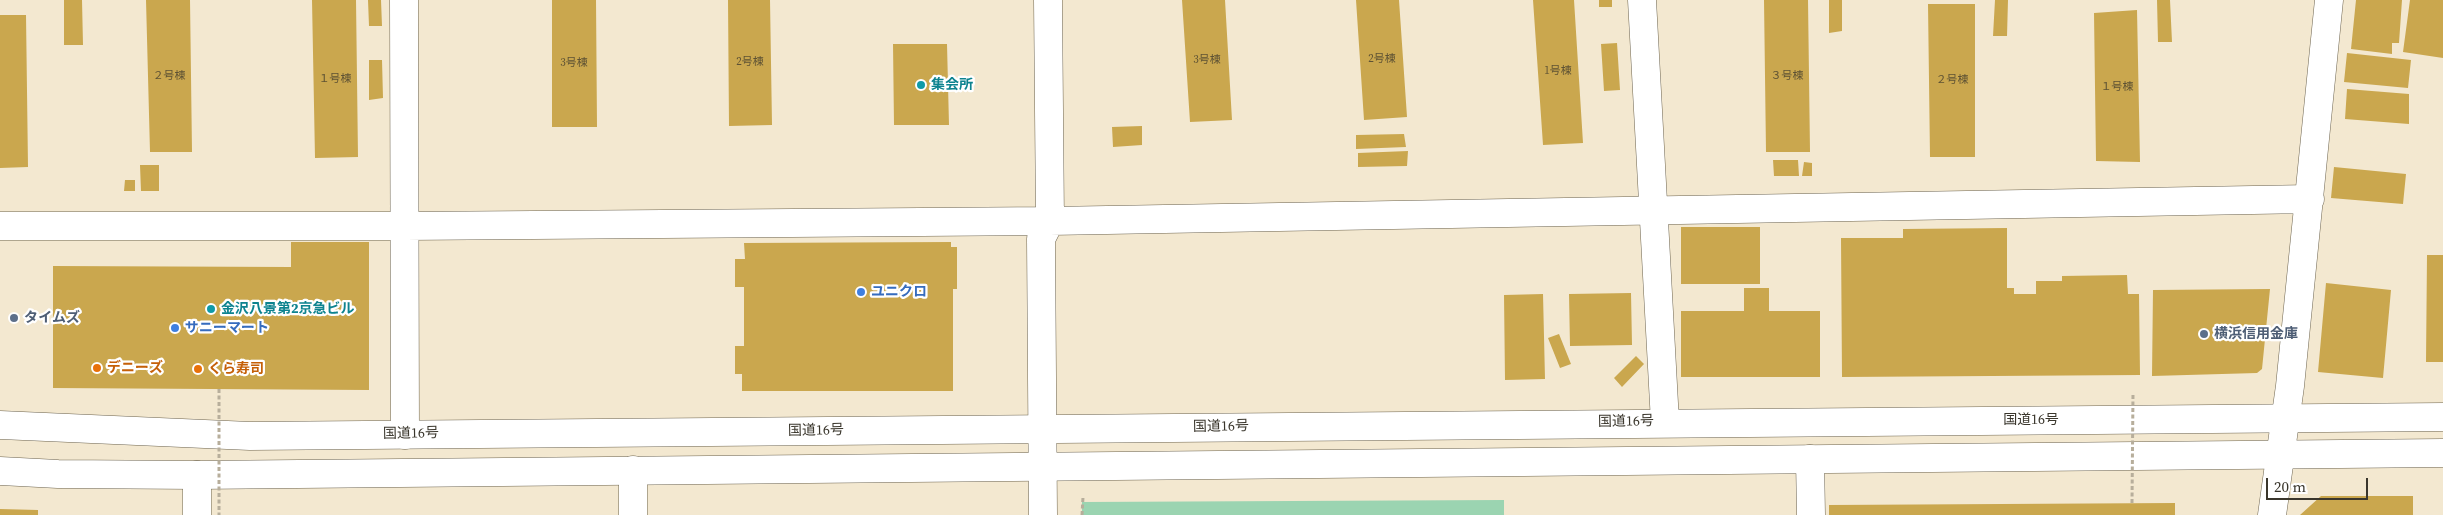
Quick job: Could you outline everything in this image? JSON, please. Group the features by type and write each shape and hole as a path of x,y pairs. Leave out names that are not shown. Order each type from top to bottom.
{"main road":[{"path":"404,0 405,434"},
{"path":"1043,515 1041,239 1050,221 1048,0"},
{"path":"1642,0 1665,422"},
{"path":"2272,515 2310,199 2329,0"},
{"path":"0,226 405,226 1050,221 2310,199"},
{"name":"国道16号","path":"0,425 250,436 1665,422 2443,417"},
{"path":"0,471 58,474 197,475 2443,453"},
{"path":"1810,459 1811,515"},
{"path":"632,470 633,515"},
{"path":"197,475 197,515"}],"path":[{"path":"219,389 219,515"},
{"path":"2132,503 2133,394"},
{"path":"1082,515 1083,496"}],"green space":[{"path":"1504,500 1504,515 1082,515 1082,502"}],"building":[{"path":"64,0 82,0 83,45 64,45"},
{"path":"146,0 190,0 192,152 150,152"},
{"path":"312,0 356,0 358,157 315,158"},
{"path":"368,0 381,0 382,26 369,26"},
{"path":"552,0 596,0 597,127 552,127"},
{"path":"728,0 770,0 772,125 729,126"},
{"path":"1182,0 1225,0 1232,120 1190,122"},
{"path":"1356,0 1399,0 1407,117 1364,120"},
{"path":"1533,0 1574,0 1583,143 1543,145"},
{"path":"1599,0 1612,0 1612,7 1599,7"},
{"path":"1764,0 1808,0 1810,152 1766,152"},
{"path":"1829,0 1842,0 1842,31 1829,33"},
{"path":"1995,0 2008,0 2007,36 1993,36"},
{"path":"2157,0 2170,0 2172,42 2158,42"},
{"path":"2356,0 2402,0 2399,43 2392,43 2392,54 2351,49"},
{"path":"2410,0 2443,0 2443,58 2403,52"},
{"path":"1928,4 1975,4 1975,157 1930,157"},
{"path":"2137,10 2140,162 2096,161 2094,13"},
{"path":"0,15 26,15 28,167 0,168"},
{"path":"1617,43 1620,90 1604,91 1601,44"},
{"name":"集会所","path":"893,44 947,44 949,125 894,125"},
{"path":"2347,53 2411,60 2408,88 2344,82"},
{"path":"369,60 382,60 383,98 369,100"},
{"path":"2347,89 2409,94 2409,124 2345,119"},
{"path":"1142,126 1142,145 1113,147 1112,127"},
{"path":"1404,134 1406,147 1356,149 1356,135"},
{"path":"1408,151 1407,166 1358,167 1358,153"},
{"path":"1773,160 1798,160 1799,176 1774,176"},
{"path":"1804,162 1812,163 1812,176 1802,176"},
{"path":"140,165 159,165 159,191 141,191"},
{"path":"2334,167 2406,174 2403,204 2331,198"},
{"path":"125,180 135,180 135,191 124,191"},
{"path":"1681,227 1760,227 1760,284 1681,284"},
{"path":"2007,228 2007,288 2014,288 2014,294 2036,294 2036,281 2062,281 2062,276 2127,275 2128,294 2139,294 2140,375 1842,377 1841,238 1903,238 1903,229"},
{"name":"金沢八景第2京急ビル","path":"291,242 369,242 369,390 53,388 53,266 291,267"},
{"path":"951,242 951,247 957,247 957,289 953,289 953,391 742,391 742,374 735,374 735,346 744,346 744,287 735,287 735,259 745,259 744,243"},
{"path":"2427,255 2443,255 2443,362 2426,362"},
{"path":"2326,283 2391,290 2383,378 2318,372"},
{"path":"1744,288 1769,288 1769,311 1820,311 1820,377 1681,377 1681,311 1744,311"},
{"path":"2270,289 2262,369 2257,373 2152,376 2153,290"},
{"path":"1631,293 1632,345 1570,346 1569,294"},
{"path":"1543,294 1545,379 1505,380 1504,295"},
{"path":"1559,334 1571,364 1560,368 1548,338"},
{"path":"1636,356 1644,364 1622,387 1614,378"},
{"path":"2321,496 2413,496 2413,515 2300,515"},
{"path":"2175,503 2175,515 1829,515 1829,505"},
{"path":"0,509 38,510 38,515 0,515"}],"place":[{"name":"集会所","path":"921,85"},
{"name":"ユニクロ","path":"861,292"},
{"name":"金沢八景第2京急ビル","path":"211,309"},
{"name":"タイムズ","path":"14,318"},
{"name":"サニーマート","path":"175,328"},
{"name":"横浜信用金庫","path":"2204,334"},
{"name":"デニーズ","path":"97,368"},
{"name":"くら寿司","path":"198,369"}]}
